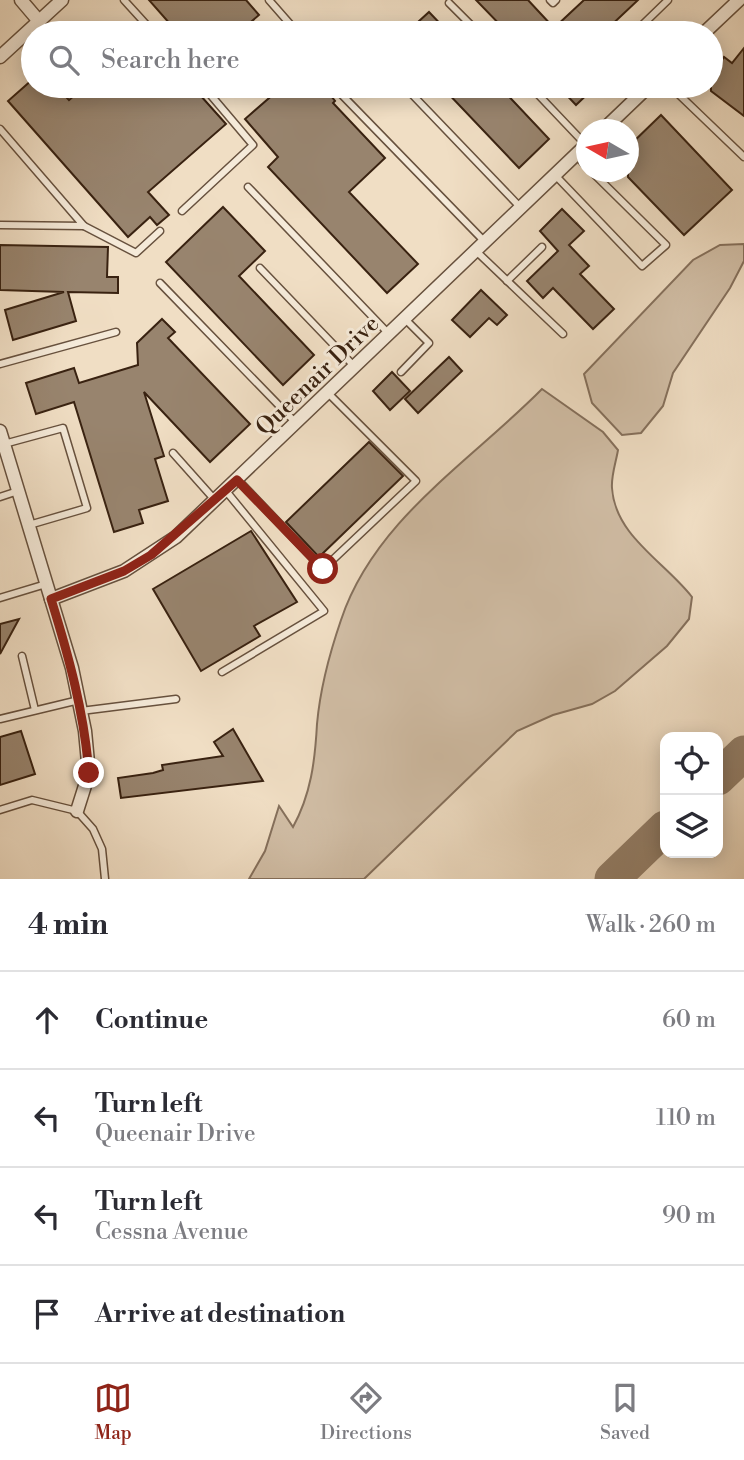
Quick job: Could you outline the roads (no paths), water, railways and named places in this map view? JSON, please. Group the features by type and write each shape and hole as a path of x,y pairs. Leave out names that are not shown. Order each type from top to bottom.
{"street":[{"path":"21,0 38,20 62,0"},
{"path":"716,21 738,0 744,4"},
{"path":"2,52 21,35"},
{"path":"613,119 633,98"},
{"name":"Queenair Drive","path":"51,599 124,571 151,555 221,496 576,155"},
{"path":"0,431 80,705 89,773 77,811"}],"lane":[{"path":"124,0 143,21"},
{"path":"269,0 287,21"},
{"path":"550,0 553,3 556,0"},
{"path":"646,21 667,0"},
{"path":"449,3 467,21"},
{"path":"182,211 253,145 213,98"},
{"path":"345,98 480,247 507,281 563,334"},
{"path":"416,98 521,208"},
{"path":"541,98 576,134"},
{"path":"683,98 744,157"},
{"path":"0,129 84,226 136,253 160,231"},
{"path":"555,175 642,266 666,245 602,182"},
{"path":"248,187 390,334"},
{"path":"0,225 84,226"},
{"path":"507,281 542,247"},
{"path":"260,268 355,367"},
{"path":"160,283 297,423"},
{"path":"401,372 429,344 405,320"},
{"path":"0,365 116,332"},
{"path":"237,480 323,569 416,481 328,393"},
{"path":"4,444 63,428 88,508 28,525"},
{"path":"173,453 221,496 324,611 222,672"},
{"path":"0,496 18,491"},
{"path":"0,598 46,584"},
{"path":"22,656 35,710"},
{"path":"0,719 35,710 176,699"},
{"path":"0,810 32,800 77,811 93,829 102,849 105,879"}]}
